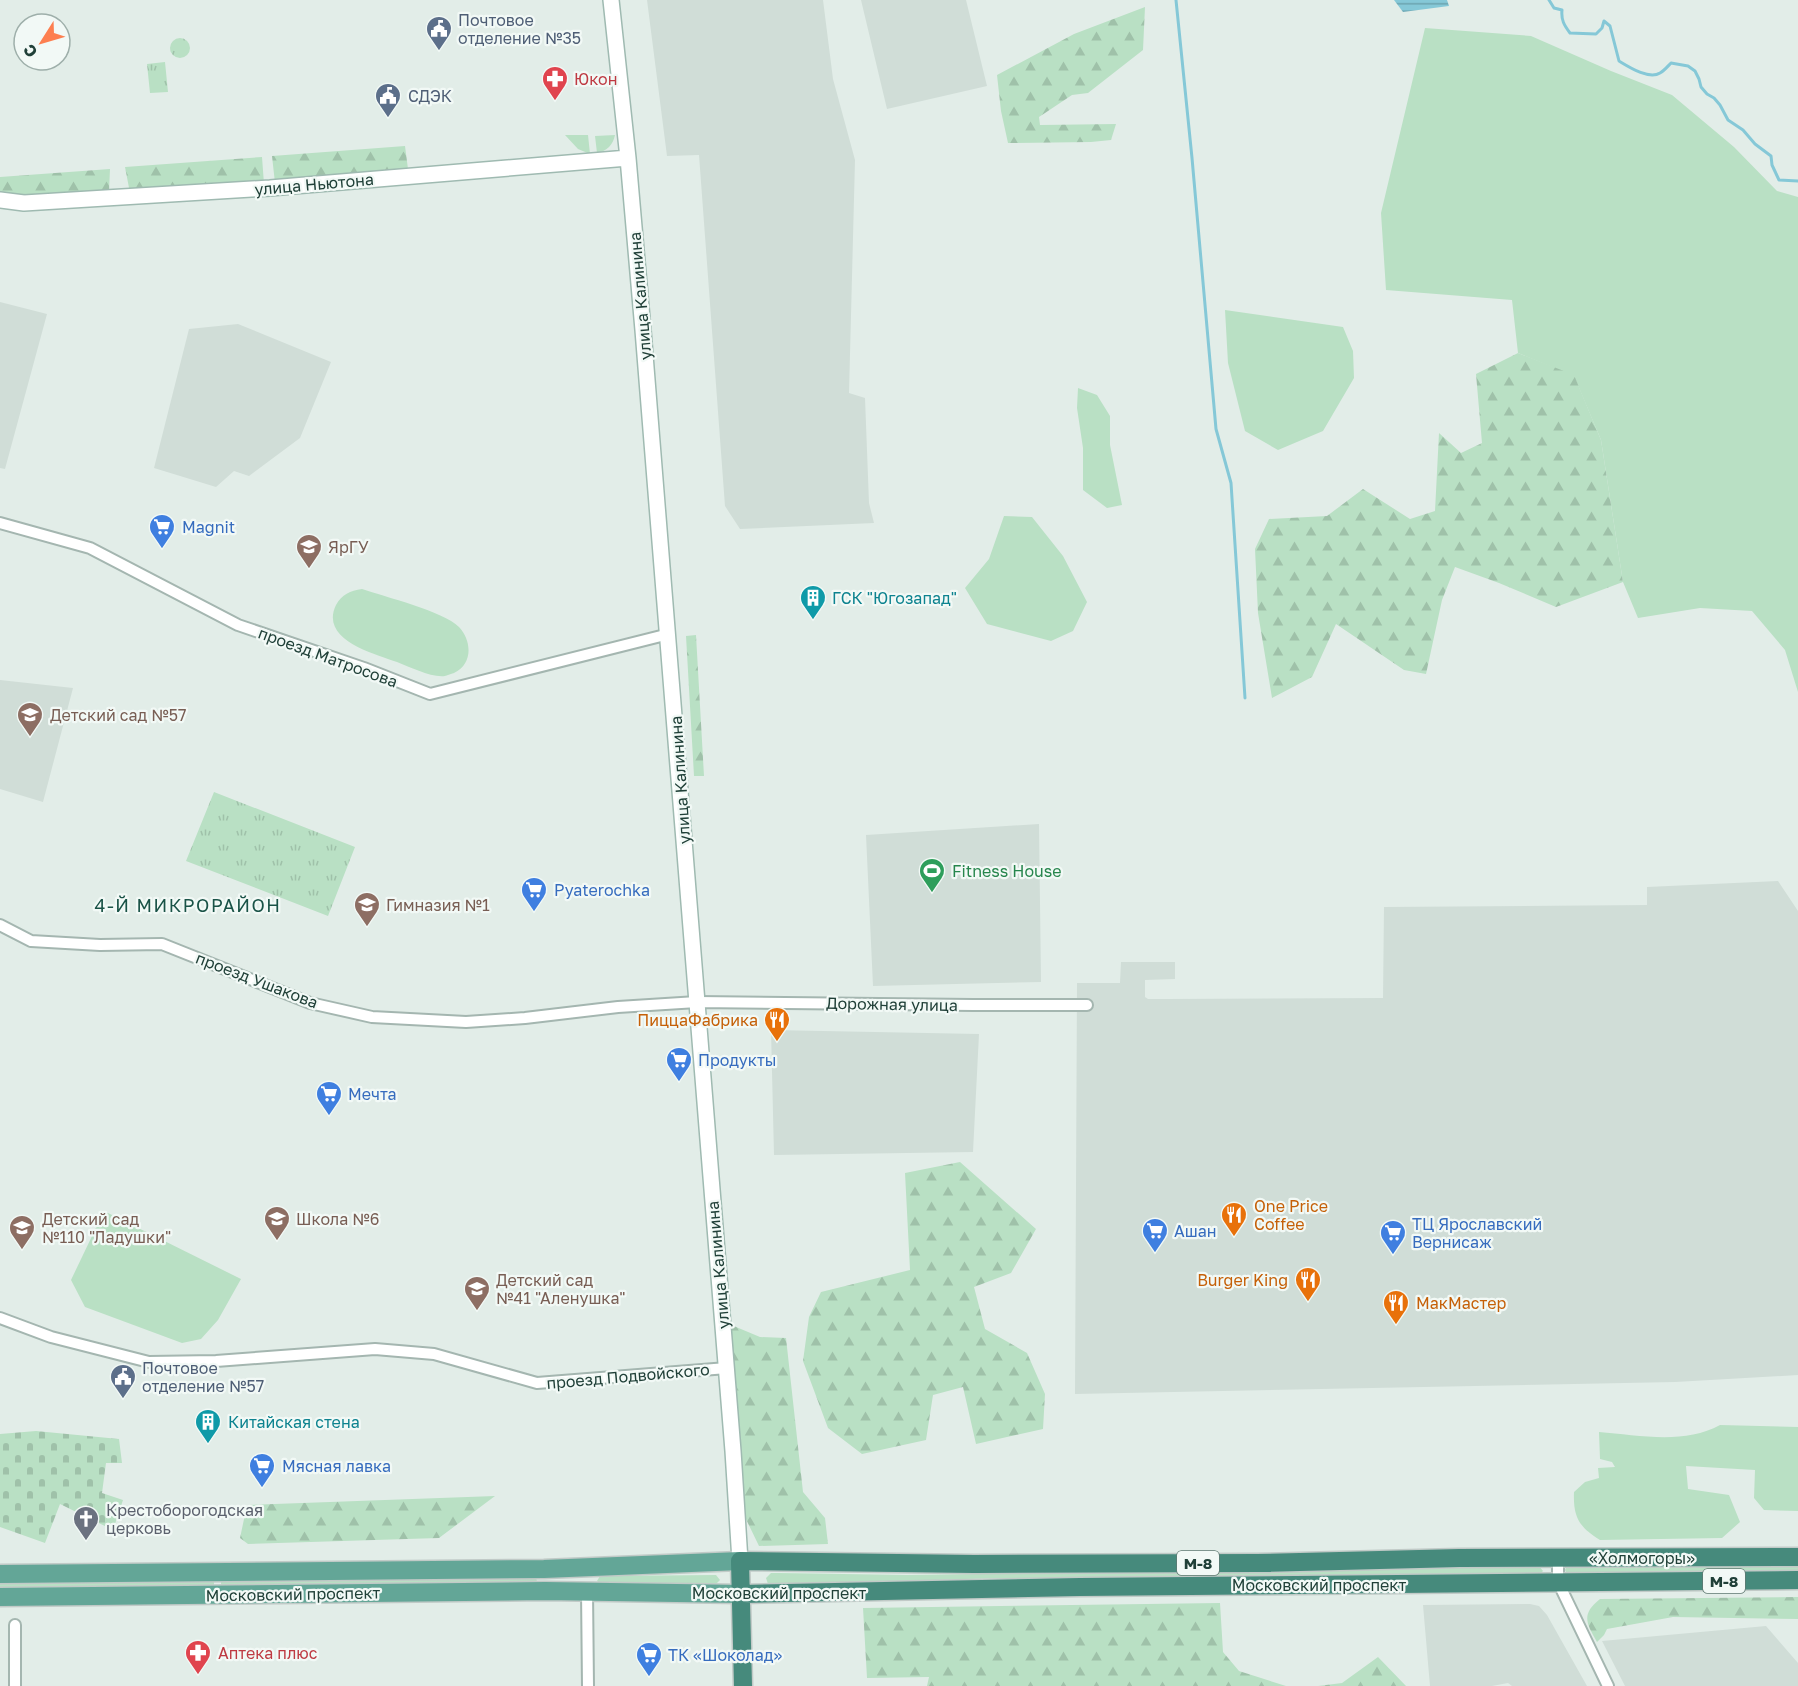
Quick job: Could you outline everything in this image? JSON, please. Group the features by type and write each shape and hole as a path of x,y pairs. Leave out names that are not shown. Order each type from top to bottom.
{"highway":[{"name":"«Холмогоры»","path":"1558,1559 1798,1557"},
{"name":"Московский проспект","path":"740,1561 974,1564 1245,1563 1459,1558 1558,1559"},
{"path":"740,1561 743,1686"},
{"name":"«Холмогоры»","path":"1558,1582 1798,1580"},
{"name":"Московский проспект","path":"742,1594 1068,1587 1558,1582"}],"main road":[{"name":"улица Калинина","path":"610,0 628,158 669,634 740,1561"},
{"name":"улица Ньютона","path":"0,200 24,204 166,195 628,158"},
{"name":"Московский проспект","path":"0,1574 544,1569 740,1561"},
{"path":"587,1568 587,1591"},
{"path":"544,1569 544,1591"},
{"name":"Московский проспект","path":"0,1597 544,1591 742,1594"}],"street":[{"name":"проезд Матросова","path":"0,523 90,548 238,625 364,668 430,694 669,634"},
{"name":"проезд Ушакова","path":"0,925 32,941 100,945 162,944 310,1003 372,1017 466,1022 525,1018 618,1007 697,1002"},
{"name":"Дорожная улица","path":"697,1002 1087,1005"},
{"name":"проезд Подвойского","path":"0,1318 51,1337 149,1362 216,1361 375,1349 434,1354 537,1383 727,1368"},
{"path":"1558,1559 1558,1582 1608,1686"},
{"path":"587,1591 588,1686"},
{"path":"15,1624 15,1686"}],"shaded area":[{"path":"647,0 823,0 833,79 855,160 849,393 865,398 869,503 874,523 740,529 725,506 699,155 667,156"},
{"path":"861,0 966,0 987,86 887,109"},
{"path":"0,302 47,314 5,469 0,468"},
{"path":"238,324 331,362 300,438 249,476 234,471 216,487 154,468 189,329"},
{"name":"Детский сад №57","path":"0,680 73,688 43,802 0,789"},
{"path":"1039,824 1041,982 873,986 866,835"},
{"path":"1778,881 1798,911 1798,1375 1675,1382 1075,1394 1077,983 1120,983 1121,962 1175,962 1175,979 1145,980 1145,997 1148,999 1383,998 1384,907 1647,905 1647,887"},
{"path":"771,1030 979,1034 973,1152 774,1155"},
{"path":"1530,1604 1539,1606 1547,1615 1587,1686 1512,1686 1508,1683 1492,1686 1430,1686 1423,1605"},
{"path":"1766,1626 1798,1663 1798,1686 1625,1686 1602,1641"}],"green space":[{"path":"1145,7 1143,50 1088,93 1072,95 1039,117 1040,125 1116,124 1111,140 1008,143 1001,111 997,75 1074,34"},
{"path":"1425,28 1531,36 1672,95 1734,147 1777,191 1798,197 1798,692 1785,650 1752,611 1700,608 1638,618 1623,582 1601,440 1574,376 1518,353 1512,300 1386,290 1381,213"},
{"path":"180,38 187,41 190,48 187,55 180,58 173,55 170,48 173,41"},
{"path":"165,62 168,92 150,93 147,64"},
{"path":"565,135 588,135 590,154 578,149"},
{"path":"615,135 609,147 597,153 595,136"},
{"path":"405,146 408,169 275,183 272,156"},
{"path":"262,157 264,184 130,193 125,167"},
{"path":"110,169 109,192 18,198 0,195 0,177"},
{"path":"1225,310 1343,327 1353,351 1354,378 1323,431 1278,450 1245,431 1228,363"},
{"path":"1518,353 1574,375 1601,440 1623,582 1556,607 1455,567 1442,600 1426,674 1404,670 1336,624 1312,677 1272,698 1258,613 1255,549 1269,519 1327,516 1363,489 1410,519 1435,511 1439,433 1461,453 1482,443 1476,374"},
{"path":"1078,388 1097,395 1110,416 1110,445 1122,505 1107,508 1083,490 1083,448 1077,408"},
{"path":"1004,516 1032,517 1063,556 1087,602 1073,631 1051,641 987,624 965,588 989,559"},
{"path":"362,589 427,610 451,621 459,627 468,645 465,664 454,673 445,676 434,675 376,655 352,644 335,628 333,617 336,605 341,598 350,592"},
{"path":"696,635 704,776 694,776 686,636"},
{"path":"214,792 355,847 328,916 186,861"},
{"path":"960,1162 1036,1229 1011,1273 974,1287 985,1329 1027,1353 1045,1394 1043,1429 976,1444 963,1387 933,1395 926,1440 862,1454 828,1428 803,1361 809,1317 821,1292 910,1270 905,1173"},
{"path":"104,1211 241,1279 218,1320 201,1339 182,1343 85,1307 71,1280"},
{"path":"729,1324 760,1337 786,1338 803,1492 825,1518 828,1544 759,1546 744,1515"},
{"path":"1720,1425 1798,1427 1798,1511 1764,1510 1754,1498 1755,1470 1686,1466 1688,1489 1729,1495 1740,1522 1722,1538 1600,1540 1582,1526 1576,1515 1574,1492 1585,1482 1599,1478 1598,1468 1615,1467 1612,1462 1600,1459 1599,1432 1676,1437 1706,1431"},
{"path":"36,1431 119,1439 122,1463 106,1463 102,1493 123,1500 113,1530 60,1504 45,1543 0,1527 0,1434"},
{"path":"495,1496 439,1538 248,1544 240,1538 247,1505"},
{"path":"1798,1563 1798,1572 1567,1574 1565,1570 1567,1566"},
{"path":"1539,1566 1543,1571 1539,1575 997,1578 780,1585 768,1584 766,1578 771,1573 907,1575"},
{"path":"716,1575 720,1580 716,1584 601,1584 597,1581 600,1576"},
{"path":"536,1577 537,1582 221,1586 221,1580"},
{"path":"214,1581 214,1586 0,1588 0,1583"},
{"path":"1798,1597 1798,1619 1673,1617 1607,1629 1597,1642 1587,1619 1590,1609 1600,1599"},
{"path":"1220,1603 1223,1652 1239,1671 1286,1686 927,1686 929,1677 867,1678 863,1608"},
{"path":"1378,1657 1406,1686 1318,1686 1342,1683"}],"water":[{"path":"1394,0 1447,0 1449,6 1403,12"}],"waterway":[{"path":"1176,0 1216,429 1231,483 1245,698"},
{"path":"1549,0 1554,8 1562,10 1563,22 1570,33 1596,34 1602,28 1604,21 1610,26 1619,61 1633,69 1655,75 1671,63 1688,66 1695,71 1701,87 1720,105 1728,120 1743,130 1755,144 1771,156 1772,165 1779,180 1798,181"}],"place":[{"name":"Почтовое отделение №35","path":"439,52"},
{"name":"Юкон","path":"555,102"},
{"name":"СДЭК","path":"388,119"},
{"name":"Magnit","path":"162,550"},
{"name":"ЯрГУ","path":"309,570"},
{"name":"ГСК \"Югозапад\"","path":"813,621"},
{"name":"Детский сад №57","path":"30,738"},
{"name":"Fitness House","path":"932,894"},
{"name":"Pyaterochka","path":"534,913"},
{"name":"Гимназия №1","path":"367,928"},
{"name":"ПиццаФабрика","path":"777,1043"},
{"name":"Продукты","path":"679,1083"},
{"name":"Мечта","path":"329,1117"},
{"name":"One Price Coffee","path":"1234,1238"},
{"name":"Школа №6","path":"277,1242"},
{"name":"Детский сад №110 \"Ладушки\"","path":"22,1251"},
{"name":"Ашан","path":"1155,1254"},
{"name":"ТЦ Ярославский Вернисаж","path":"1393,1256"},
{"name":"Burger King","path":"1308,1303"},
{"name":"Детский сад №41 \"Аленушка\"","path":"477,1312"},
{"name":"МакМастер","path":"1396,1326"},
{"name":"Почтовое отделение №57","path":"123,1400"},
{"name":"Китайская стена","path":"208,1445"},
{"name":"Мясная лавка","path":"262,1489"},
{"name":"Крестоборогодская церковь","path":"86,1542"},
{"name":"Аптека плюс","path":"198,1676"},
{"name":"ТК «Шоколад»","path":"649,1678"}],"district":[{"name":"4-Й МИКРОРАЙОН","path":"188,905"}]}
